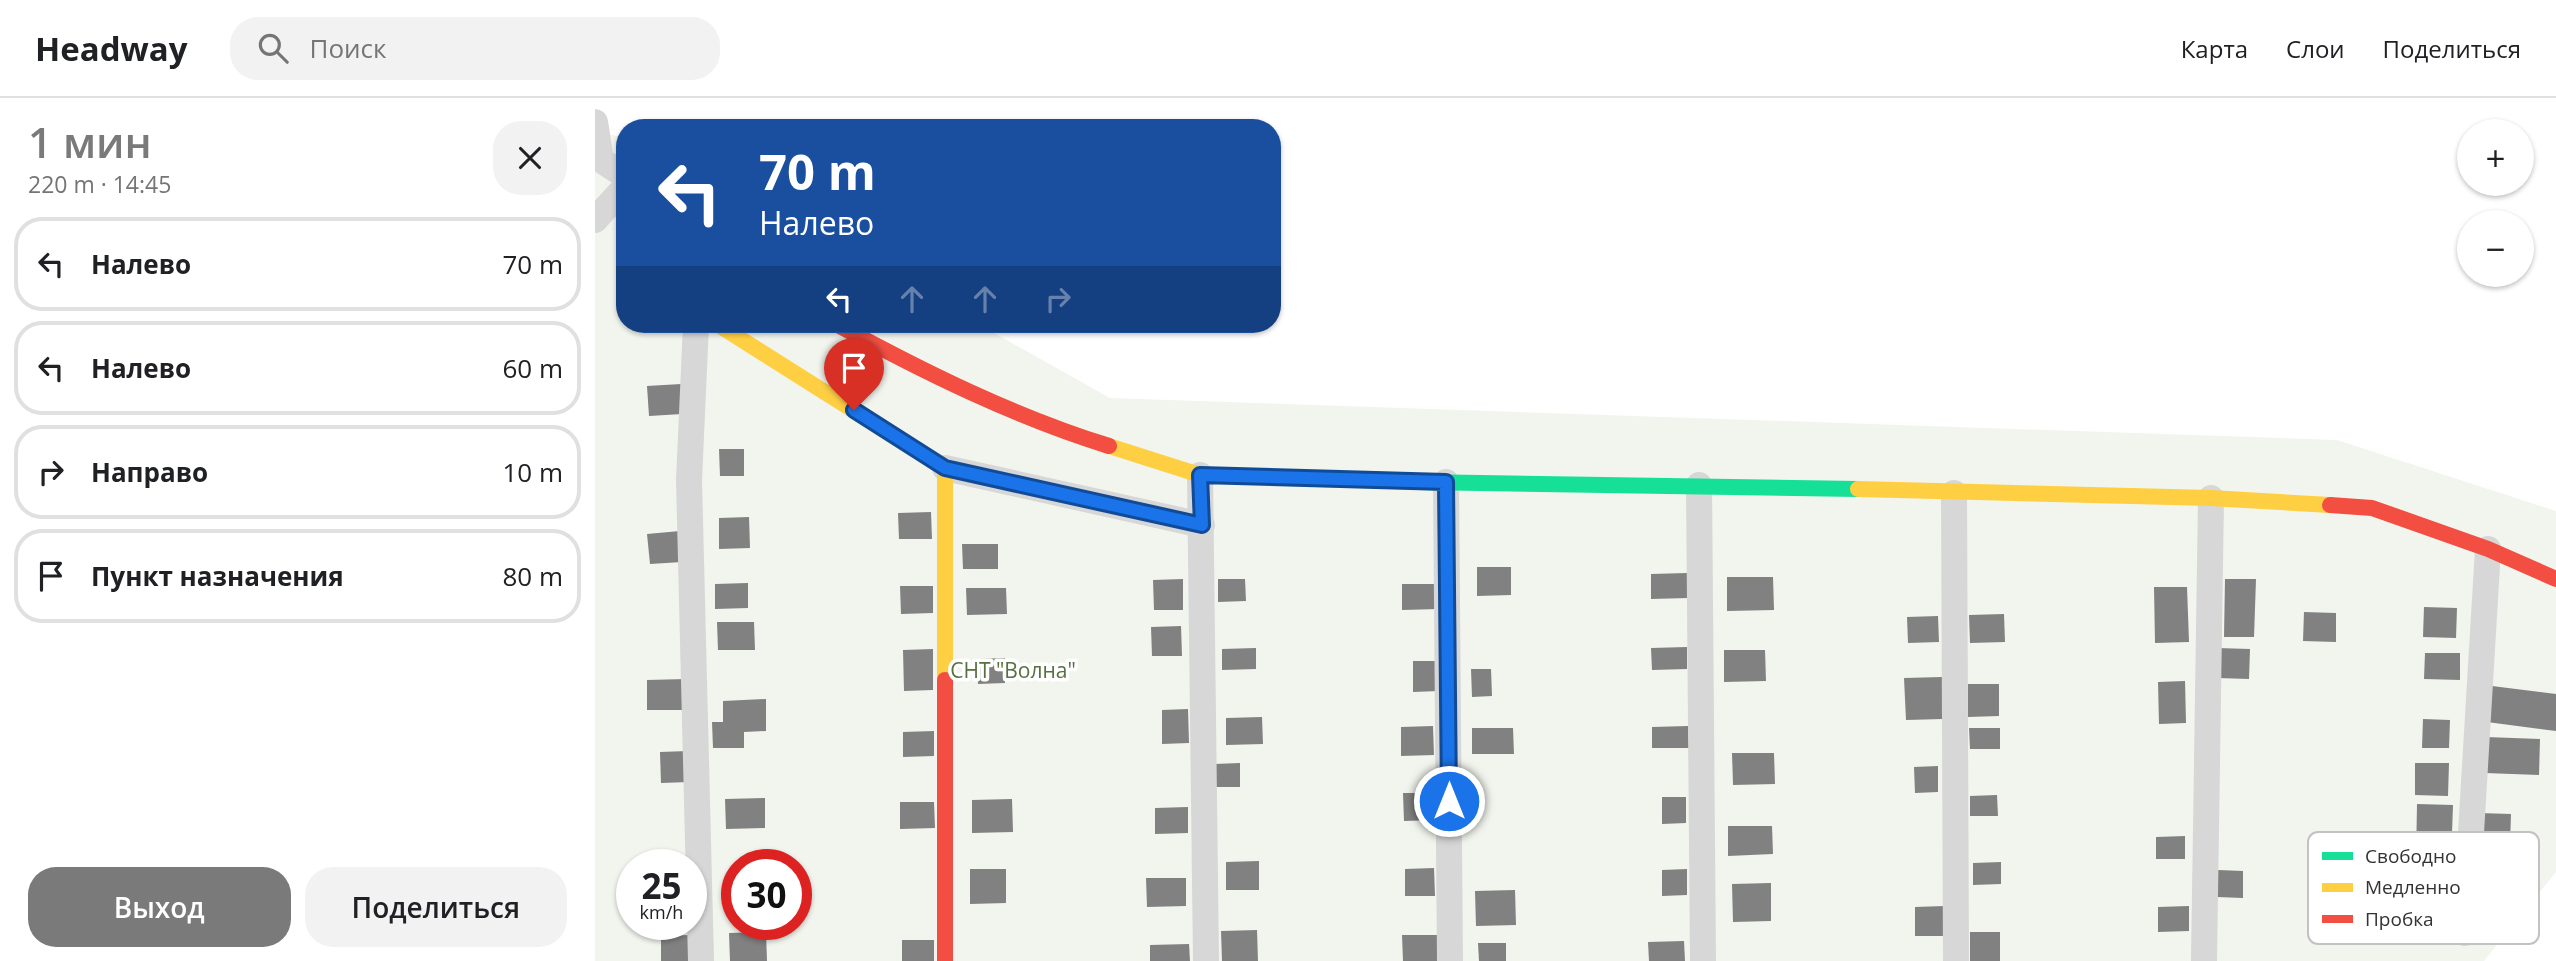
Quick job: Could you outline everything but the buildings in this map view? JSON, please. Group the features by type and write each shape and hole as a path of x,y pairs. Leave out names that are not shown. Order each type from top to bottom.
{"street":[{"path":"595,122 598,162 616,171"},
{"path":"595,220 616,197"},
{"path":"696,333 689,481 701,961"},
{"path":"731,333 945,468 1202,525"},
{"path":"853,333 933,377 1055,429 1200,475 2211,498 2372,508 2488,549 2556,579"},
{"path":"944,961 945,468"},
{"path":"1200,475 1206,961"},
{"path":"1446,482 1450,961"},
{"path":"1699,485 1703,961"},
{"path":"1954,493 1956,961"},
{"path":"2204,961 2211,498"},
{"path":"2471,832 2488,549"}],"green space":[{"name":"СНТ \"Волна\"","path":"595,131 616,136 616,333 994,333 1110,398 2337,440 2556,511 2556,872 2539,893 2539,832 2308,832 2308,944 2498,944 2484,961 595,961"}],"traffic: fast":[{"path":"1420,482 1858,489"}],"traffic: slow":[{"path":"731,333 945,468 945,680"},
{"path":"1109,446 1200,475 1420,482"},
{"path":"1858,489 2211,498 2330,505"}],"traffic: jam":[{"path":"853,333 969,392 1038,421 1109,446"},
{"path":"2330,505 2372,508 2488,549 2556,579"},
{"path":"945,680 945,961"}],"route":[{"path":"854,410 945,468 1202,525 1200,475 1446,482 1449,801"}]}
